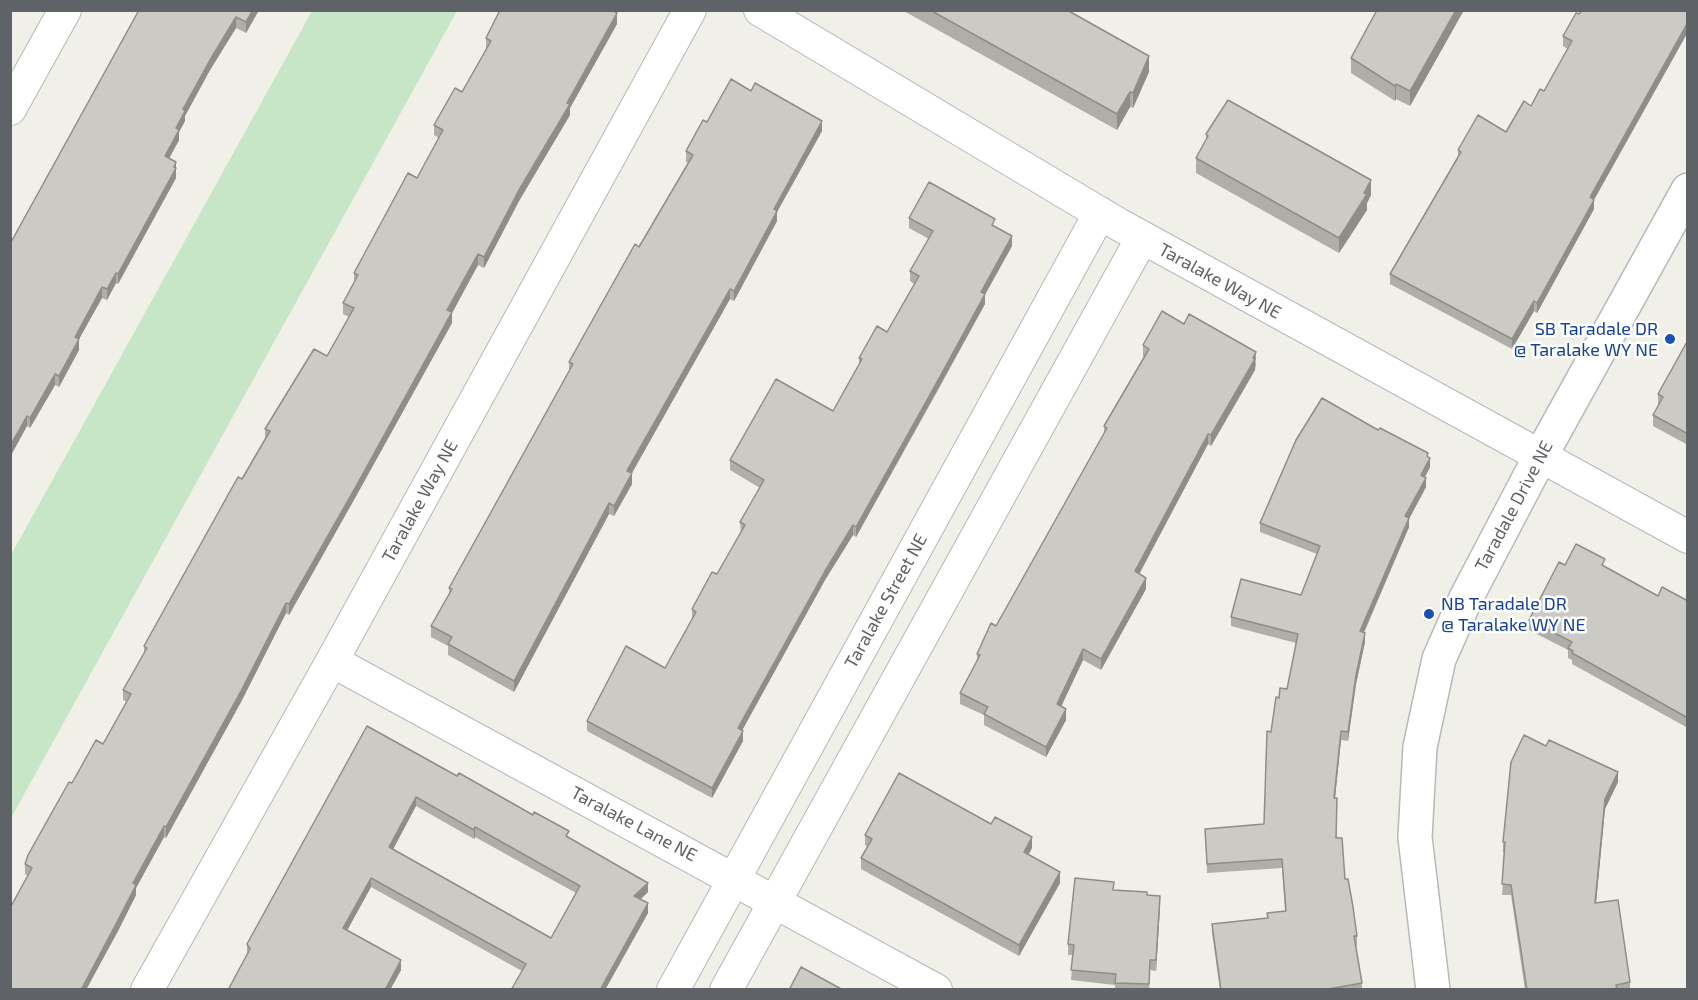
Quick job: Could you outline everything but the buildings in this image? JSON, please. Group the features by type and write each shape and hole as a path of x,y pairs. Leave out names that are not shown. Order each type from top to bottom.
{"street":[{"path":"10,109 65,10"},
{"name":"Taralake Way NE","path":"147,990 332,661 690,10"},
{"name":"Taralake Way NE","path":"760,10 1142,238 1688,537"},
{"name":"Taradale Drive NE","path":"1433,990 1415,837 1420,747 1439,659 1466,598 1540,457 1688,190"},
{"name":"Taralake Street NE","path":"673,990 1100,213"},
{"path":"726,990 1142,238"},
{"name":"Taralake Lane NE","path":"332,661 936,990"}],"green space":[{"path":"312,11 457,11 11,818 11,555"}],"place":[{"name":"SB Taradale DR @ Taralake WY NE","path":"1670,339"},
{"name":"NB Taradale DR @ Taralake WY NE","path":"1429,614"}]}
